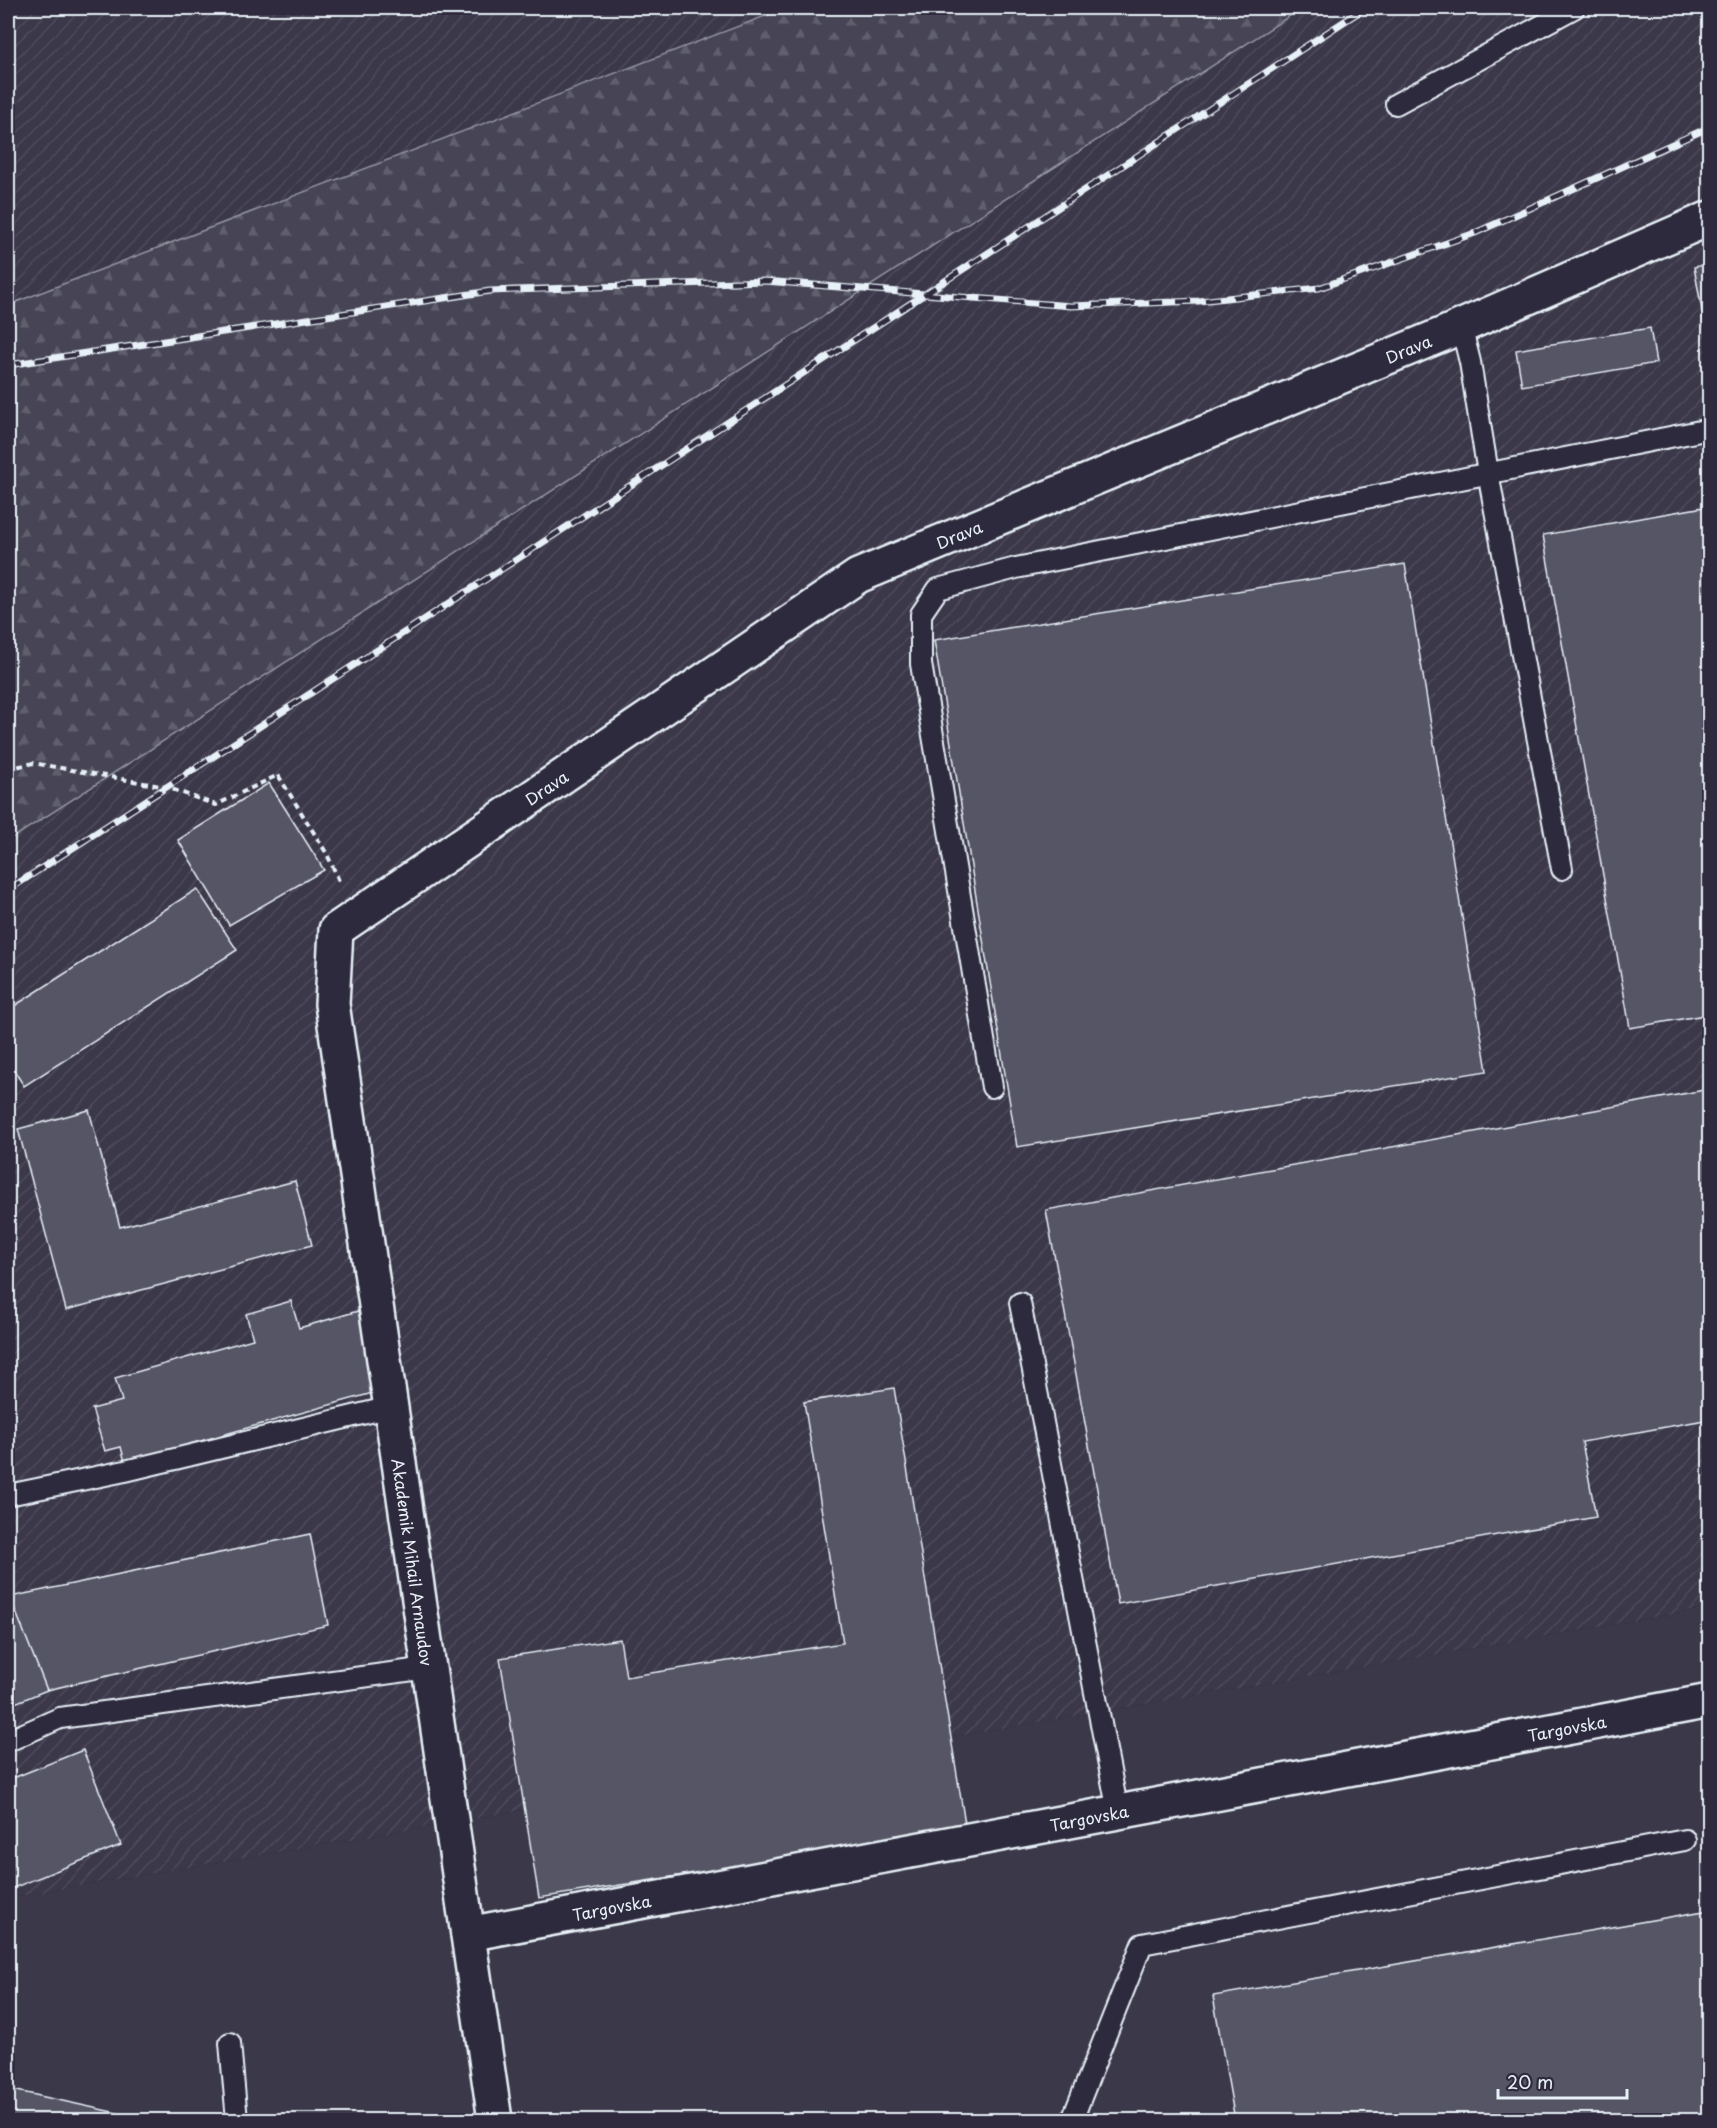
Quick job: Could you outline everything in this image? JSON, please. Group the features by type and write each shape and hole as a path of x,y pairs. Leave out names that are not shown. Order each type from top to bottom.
{"street":[{"name":"Drava","path":"332,1004 336,930 858,576 1461,326 1710,218"},
{"name":"Akademik Mihail Arnaudov","path":"332,1004 495,2121"},
{"name":"Targovska","path":"468,1934 1710,1701"}],"lane":[{"path":"1396,104 1574,8"},
{"path":"1461,326 1470,362 1488,473 1562,869"},
{"path":"992,1087 921,664 921,614 938,589 1016,568 1710,429"},
{"path":"1020,1303 1118,1812"},
{"path":"8,1495 125,1471 391,1407"},
{"path":"8,1741 60,1718 428,1668"},
{"path":"1072,2121 1142,1944 1685,1840"},
{"path":"230,2043 237,2121"}],"path":[{"path":"8,769 33,763 166,787 216,805 278,775 327,854 354,918"}],"shaded area":[{"path":"8,8 1709,8 1709,1608 8,1898"},
{"path":"1709,1608 1709,2120 8,2120 8,1898"}],"green space":[{"path":"786,8 1302,8 8,841 8,305"}],"building":[{"path":"1710,264 1710,354 1694,267"},
{"path":"1650,328 1656,363 1522,386 1516,350"},
{"path":"1710,506 1710,1014 1630,1028 1543,535"},
{"path":"1405,564 1487,1071 1017,1147 934,640"},
{"path":"269,783 324,870 229,925 178,840"},
{"path":"197,889 237,950 24,1086 8,1061 8,1010"},
{"path":"1710,1089 1710,1419 1582,1442 1596,1517 1118,1604 1046,1210"},
{"path":"89,1110 120,1227 295,1181 312,1245 66,1310 18,1129"},
{"path":"291,1301 299,1328 358,1311 380,1391 125,1462 121,1447 105,1451 92,1409 122,1401 115,1378 253,1339 246,1314"},
{"path":"894,1388 966,1830 539,1898 500,1658 620,1639 626,1677 843,1643 804,1402"},
{"path":"310,1534 328,1625 47,1690 10,1597"},
{"path":"10,1597 47,1690 8,1706 8,1598"},
{"path":"83,1750 121,1845 8,1890 8,1780"},
{"path":"1710,1910 1710,2120 1235,2120 1213,1996"},
{"path":"8,2089 131,2116 130,2120 8,2120"}],"railway":[{"path":"8,890 1365,8"},
{"path":"8,365 490,291 765,281 1071,306 1199,301 1319,288 1475,233 1710,127"}]}
